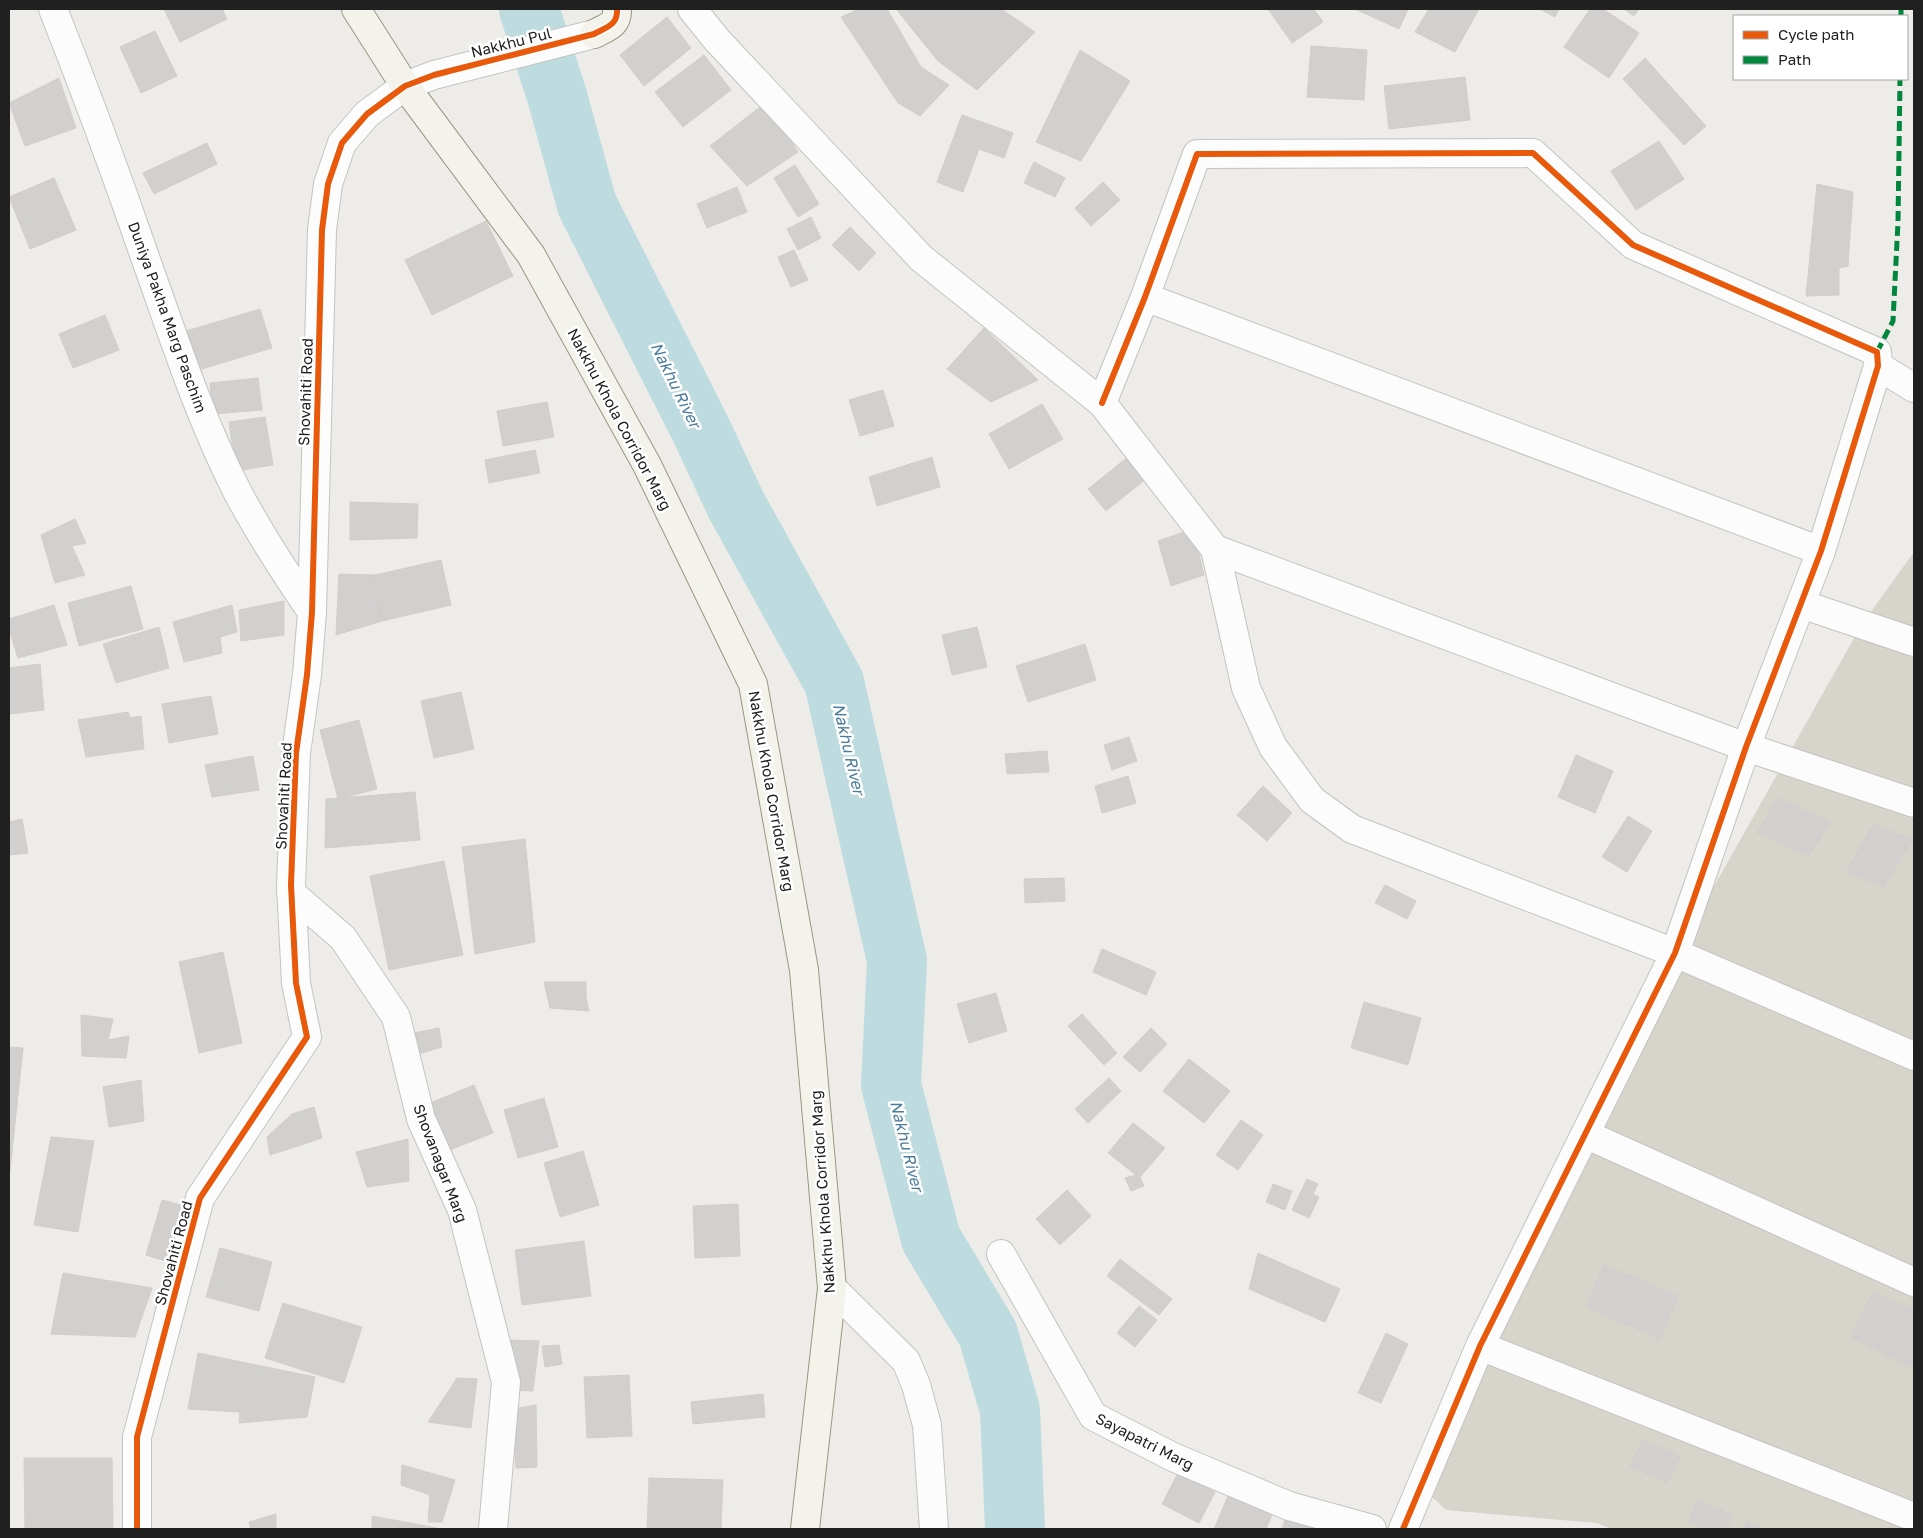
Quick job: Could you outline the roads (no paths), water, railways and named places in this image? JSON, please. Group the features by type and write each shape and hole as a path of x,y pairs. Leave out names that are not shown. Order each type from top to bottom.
{"street":[{"name":"Duniya Pakha Marg Paschim","path":"53,9 90,102 178,349 211,432 243,501 277,562 312,612"},
{"name":"Nakkhu Khola Corridor Marg","path":"356,9 405,86 531,255 647,465 753,684 804,970 832,1288 805,1529"},
{"name":"Nakkhu Pul","path":"434,75 594,34 612,25 618,17 617,9"},
{"path":"692,9 717,40 921,258 1102,403 1215,549 1246,688 1273,747 1312,800 1352,829 1675,953 1914,1056"},
{"name":"Shovahiti Road","path":"137,1529 137,1437 200,1198 306,1037 296,983 291,893 296,753 307,675 312,612 322,230 328,184 342,143 367,114 405,86 434,75"},
{"path":"1102,403 1145,297 1197,154 1533,153 1633,245 1877,352 1878,366 1821,552 1746,747 1675,953 1480,1346 1403,1529"},
{"path":"1145,297 1821,552"},
{"path":"1878,366 1914,388"},
{"path":"1215,549 1746,747 1914,803"},
{"path":"1800,604 1914,642"},
{"name":"Shovanagar Marg","path":"291,893 343,938 396,1017 421,1118 462,1210 506,1382 493,1529"},
{"path":"1585,1134 1914,1282"},
{"name":"Sayapatri Marg","path":"1001,1254 1093,1416 1173,1457 1289,1506 1372,1529"},
{"path":"832,1288 906,1360 916,1385 926,1425 934,1529"},
{"path":"1480,1346 1914,1518"}],"waterway":[{"name":"Nakhu River","path":"529,9 557,96 587,205 701,430 736,505 834,682 897,961 891,1085 931,1239 988,1334 1010,1410 1015,1529"}]}
